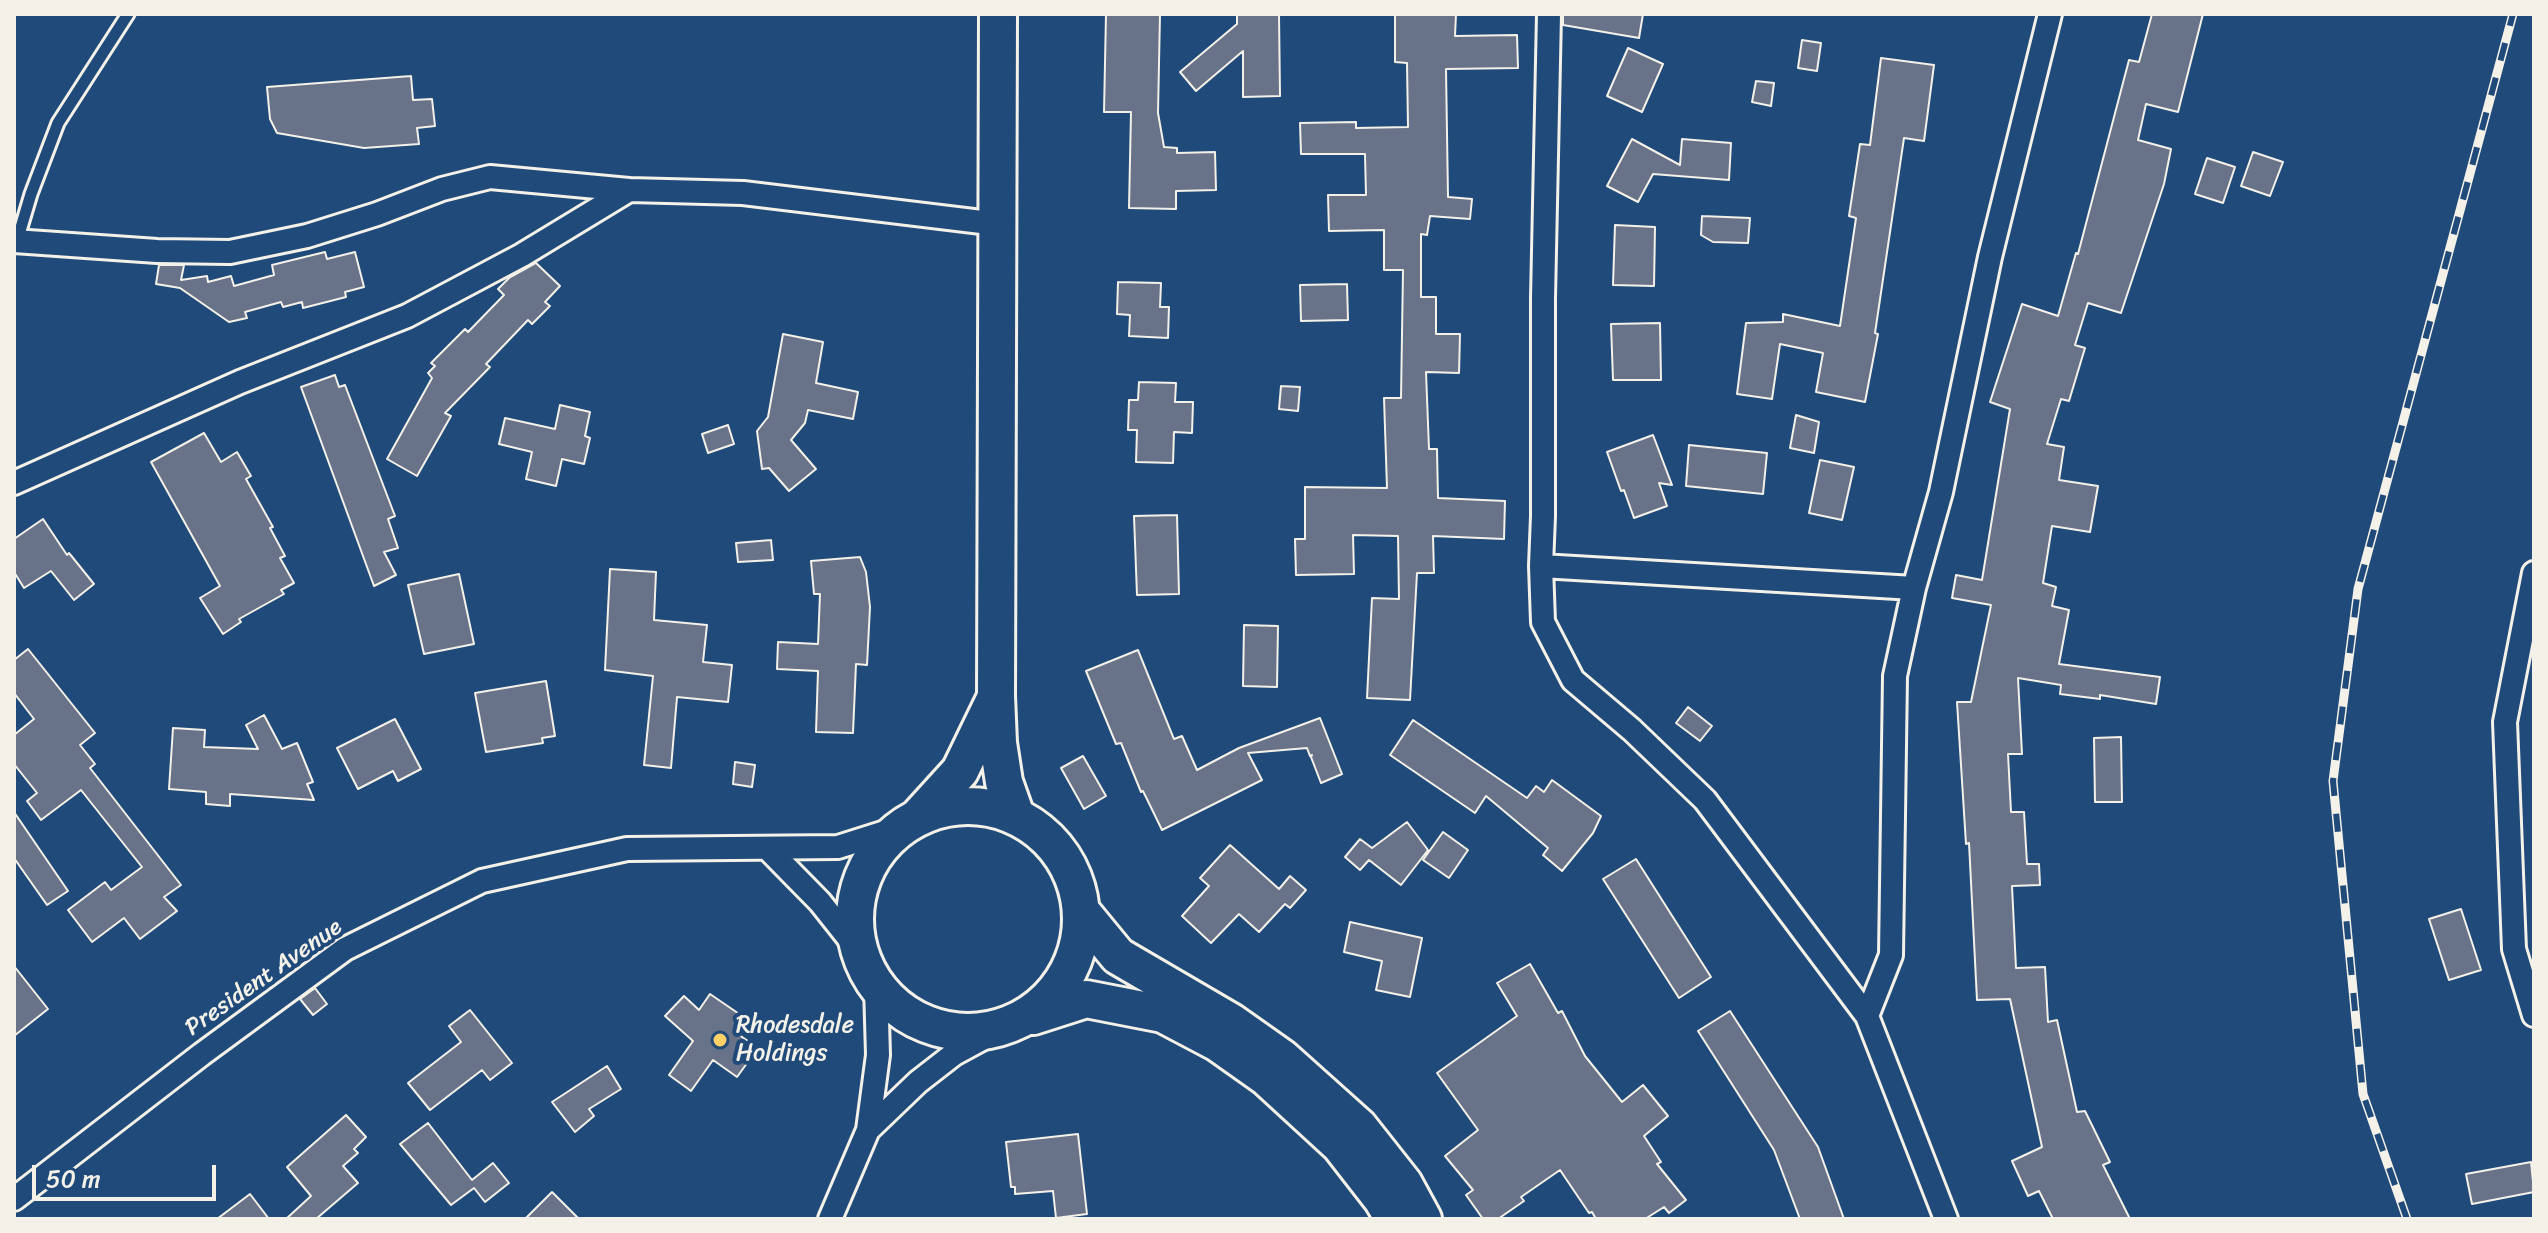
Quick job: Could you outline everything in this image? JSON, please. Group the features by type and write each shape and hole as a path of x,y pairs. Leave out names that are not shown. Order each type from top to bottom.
{"highway":[{"path":"998,14 996,696 1004,782 1016,816"},
{"path":"996,696 960,771 874,853 859,883 854,917 858,950 876,986 901,1011 932,1027 967,1033 1011,1024 1086,999 1163,1014 1218,1043 1266,1077 1340,1145 1394,1219"},
{"path":"909,821 952,806 985,807 1016,816 1041,833 1061,855 1075,882 1081,911 1079,944 1067,975 1047,1001 1011,1024"},
{"path":"1081,911 1118,956 1231,1022 1282,1058 1359,1127 1404,1184 1423,1219"}],"street":[{"path":"1549,14 1541,566 1543,622 1573,680 1632,730 1705,800 1867,1016 1946,1219"},
{"path":"1867,1016 1891,955 1895,676 1914,588 1941,492 1990,257 2050,14"},
{"path":"16,241 157,251 230,252 307,236 442,189 490,177 629,190 743,193 998,224"},
{"path":"14,483 240,382 407,316 522,255 629,190"},
{"path":"1541,566 1914,588"},
{"path":"2534,573 2529,621 2505,722 2514,949 2534,1015"},
{"name":"President Avenue","path":"14,1199 345,949 482,881 627,849 838,847 909,821"},
{"path":"767,848 820,902 858,950"},
{"path":"830,1219 868,1130 878,1055 876,986"},
{"path":"868,1130 918,1082 954,1054 1011,1024"}],"lane":[{"path":"16,241 58,123 128,14"}],"building":[{"path":"1106,14 1160,14 1158,113 1164,147 1177,148 1177,153 1215,152 1216,190 1176,191 1176,209 1129,208 1131,112 1104,112"},
{"path":"1237,14 1279,14 1280,96 1243,97 1243,51 1196,91 1180,72 1237,24"},
{"path":"1395,14 1456,14 1455,36 1517,35 1518,68 1446,69 1448,197 1472,199 1470,219 1430,216 1427,235 1421,234 1421,297 1436,297 1436,334 1460,334 1459,373 1426,372 1429,449 1437,449 1438,498 1505,501 1504,539 1433,536 1434,573 1417,573 1410,700 1367,698 1372,598 1399,599 1398,536 1353,535 1354,574 1296,575 1295,539 1305,539 1305,487 1387,488 1384,398 1401,398 1403,270 1384,270 1384,230 1329,231 1328,195 1366,195 1365,154 1301,154 1300,123 1356,122 1356,128 1408,127 1407,63 1395,62"},
{"path":"1563,14 1643,14 1639,38 1563,25"},
{"path":"2152,14 2203,14 2178,112 2146,104 2138,140 2171,149 2164,184 2121,313 2088,303 2075,345 2085,348 2069,401 2061,399 2047,444 2064,447 2059,480 2098,486 2090,532 2052,526 2043,583 2056,587 2052,606 2069,610 2059,664 2160,677 2156,704 2100,695 2100,699 2060,694 2061,685 2018,678 2022,754 2008,754 2011,812 2024,812 2027,864 2039,864 2040,885 2012,886 2016,968 2045,967 2048,1022 2057,1020 2077,1112 2085,1111 2110,1162 2103,1165 2130,1219 2053,1219 2039,1191 2028,1196 2012,1161 2042,1147 2010,999 1977,1000 1969,843 1966,844 1957,702 1971,702 1991,605 1952,598 1956,575 1982,580 2010,409 1990,402 2022,304 2058,316 2078,254 2129,60 2139,62"},
{"path":"1802,40 1821,43 1817,71 1798,68"},
{"path":"1628,48 1663,64 1642,112 1607,96"},
{"path":"1881,58 1934,65 1924,141 1904,138 1875,333 1878,334 1865,402 1816,392 1823,353 1780,344 1772,399 1737,394 1746,323 1783,322 1783,314 1840,326 1856,218 1849,216 1860,144 1870,145"},
{"path":"411,76 413,100 432,99 435,126 417,128 419,144 364,148 277,133 270,119 267,87"},
{"path":"1756,81 1774,83 1771,106 1752,102"},
{"path":"1632,139 1680,165 1682,139 1731,143 1729,180 1653,174 1638,202 1607,186"},
{"path":"2253,152 2283,162 2270,196 2241,186"},
{"path":"2207,158 2235,167 2223,203 2195,194"},
{"path":"1702,216 1750,218 1748,243 1713,242 1701,235"},
{"path":"1615,225 1655,227 1654,286 1613,285"},
{"path":"325,252 327,259 355,252 364,287 345,292 346,297 303,308 302,302 283,307 281,302 245,312 247,318 229,322 180,288 156,284 159,265 184,265 181,280 207,276 208,282 231,276 234,286 274,275 272,265"},
{"path":"536,263 560,286 545,302 550,306 532,324 528,320 486,364 490,367 445,413 451,416 417,476 387,459 432,378 428,373 435,366 431,363 465,329 468,332 504,295 498,289 509,278"},
{"path":"1118,282 1161,283 1160,307 1169,307 1168,338 1129,336 1130,315 1117,314"},
{"path":"1347,284 1348,320 1301,321 1300,285"},
{"path":"1660,323 1661,380 1613,380 1611,324"},
{"path":"783,334 823,342 816,383 858,392 853,419 808,410 805,423 791,440 816,469 789,491 769,468 762,469 757,431 768,417"},
{"path":"335,375 339,387 345,385 395,516 388,519 398,548 384,552 396,575 374,586 301,387"},
{"path":"1139,382 1176,383 1175,402 1193,402 1192,433 1174,432 1173,463 1136,462 1137,430 1128,430 1129,400 1138,400"},
{"path":"1281,386 1300,387 1298,411 1279,409"},
{"path":"560,405 590,412 585,436 590,438 584,464 562,459 556,486 526,479 532,452 499,444 505,418 555,429"},
{"path":"1796,415 1819,422 1814,453 1790,448"},
{"path":"728,425 734,444 708,453 702,434"},
{"path":"204,433 221,462 237,452 251,476 246,479 273,527 270,528 285,556 280,558 294,583 281,590 284,594 239,619 241,622 223,634 200,598 220,586 151,462"},
{"path":"1653,435 1672,485 1659,483 1667,506 1634,518 1607,452"},
{"path":"1689,445 1767,453 1763,494 1686,486"},
{"path":"1820,460 1854,467 1842,520 1809,513"},
{"path":"1177,515 1179,594 1137,595 1134,516"},
{"path":"43,519 67,555 69,553 94,584 74,600 51,571 24,588 14,572 14,539"},
{"path":"771,540 773,560 738,562 736,543"},
{"path":"860,557 866,572 870,607 867,665 856,664 853,733 816,732 818,671 777,669 778,642 818,644 820,594 814,594 811,561"},
{"path":"610,569 656,572 654,620 707,625 703,662 732,665 728,702 677,697 671,768 644,765 653,676 605,670"},
{"path":"459,574 474,644 424,654 408,585"},
{"path":"1244,625 1278,626 1277,687 1243,686"},
{"path":"28,649 95,733 80,745 95,764 90,768 181,885 164,897 177,911 140,939 124,918 92,942 68,910 105,882 111,890 142,867 81,790 41,820 27,801 37,793 14,764 14,735 34,719 14,693 14,660"},
{"path":"1138,650 1174,739 1182,736 1197,770 1239,748 1320,718 1342,774 1321,783 1307,748 1248,753 1262,780 1162,830 1141,792 1121,743 1116,744 1086,671"},
{"path":"546,681 555,736 542,738 543,743 486,752 475,693"},
{"path":"1688,707 1712,726 1700,741 1676,723"},
{"path":"264,715 282,749 297,743 313,782 307,784 314,800 230,794 230,806 206,804 206,792 169,789 173,728 205,730 204,747 258,749 246,725"},
{"path":"395,719 421,769 398,781 393,771 358,789 337,748"},
{"path":"1413,720 1527,798 1536,786 1544,792 1552,780 1601,816 1593,833 1562,871 1543,855 1548,848 1486,796 1475,813 1390,755"},
{"path":"2121,737 2122,802 2095,802 2094,738"},
{"path":"1083,756 1106,796 1084,809 1061,768"},
{"path":"735,762 755,765 752,787 733,784"},
{"path":"14,812 68,891 47,905 14,858"},
{"path":"1407,822 1428,850 1401,885 1369,860 1360,870 1345,857 1360,839 1372,848"},
{"path":"1443,832 1468,850 1449,878 1423,860"},
{"path":"1230,845 1279,889 1290,876 1306,890 1290,908 1285,904 1259,932 1239,914 1211,943 1182,916 1209,886 1200,878"},
{"path":"1636,859 1711,977 1679,998 1603,879"},
{"path":"2461,909 2481,970 2449,980 2429,919"},
{"path":"1350,922 1422,938 1410,997 1376,990 1382,961 1344,952"},
{"path":"1530,964 1558,1013 1562,1011 1585,1056 1622,1102 1643,1085 1668,1116 1644,1136 1661,1162 1657,1164 1686,1200 1669,1213 1664,1207 1645,1219 1596,1219 1560,1170 1521,1197 1524,1201 1498,1219 1483,1219 1466,1195 1473,1190 1445,1156 1478,1130 1437,1073 1517,1016 1497,983"},
{"path":"14,966 48,1009 14,1036"},
{"path":"315,988 327,1004 313,1015 300,999"},
{"name":"Rhodesdale Holdings","path":"710,994 745,1018 735,1032 758,1048 737,1077 713,1060 691,1091 669,1075 693,1041 665,1016 684,996 699,1010"},
{"path":"470,1010 512,1063 490,1080 482,1070 430,1110 408,1083 461,1042 449,1026"},
{"path":"1730,1011 1818,1147 1844,1219 1800,1219 1774,1150 1698,1031"},
{"path":"607,1066 621,1089 589,1109 594,1116 575,1132 552,1102"},
{"path":"346,1115 366,1137 354,1149 358,1153 343,1166 358,1183 316,1219 286,1219 311,1196 287,1167"},
{"path":"428,1123 472,1180 493,1163 509,1183 485,1202 474,1188 451,1205 400,1144"},
{"path":"1078,1134 1087,1214 1056,1218 1053,1191 1015,1194 1015,1187 1011,1187 1006,1142"},
{"path":"2531,1162 2534,1192 2472,1204 2466,1174"},
{"path":"552,1192 579,1219 525,1219"},
{"path":"250,1194 269,1219 217,1219"}],"railway":[{"path":"2407,1219 2363,1094 2333,781 2358,589 2513,14"}],"place":[{"name":"Rhodesdale Holdings","path":"720,1040"}]}
